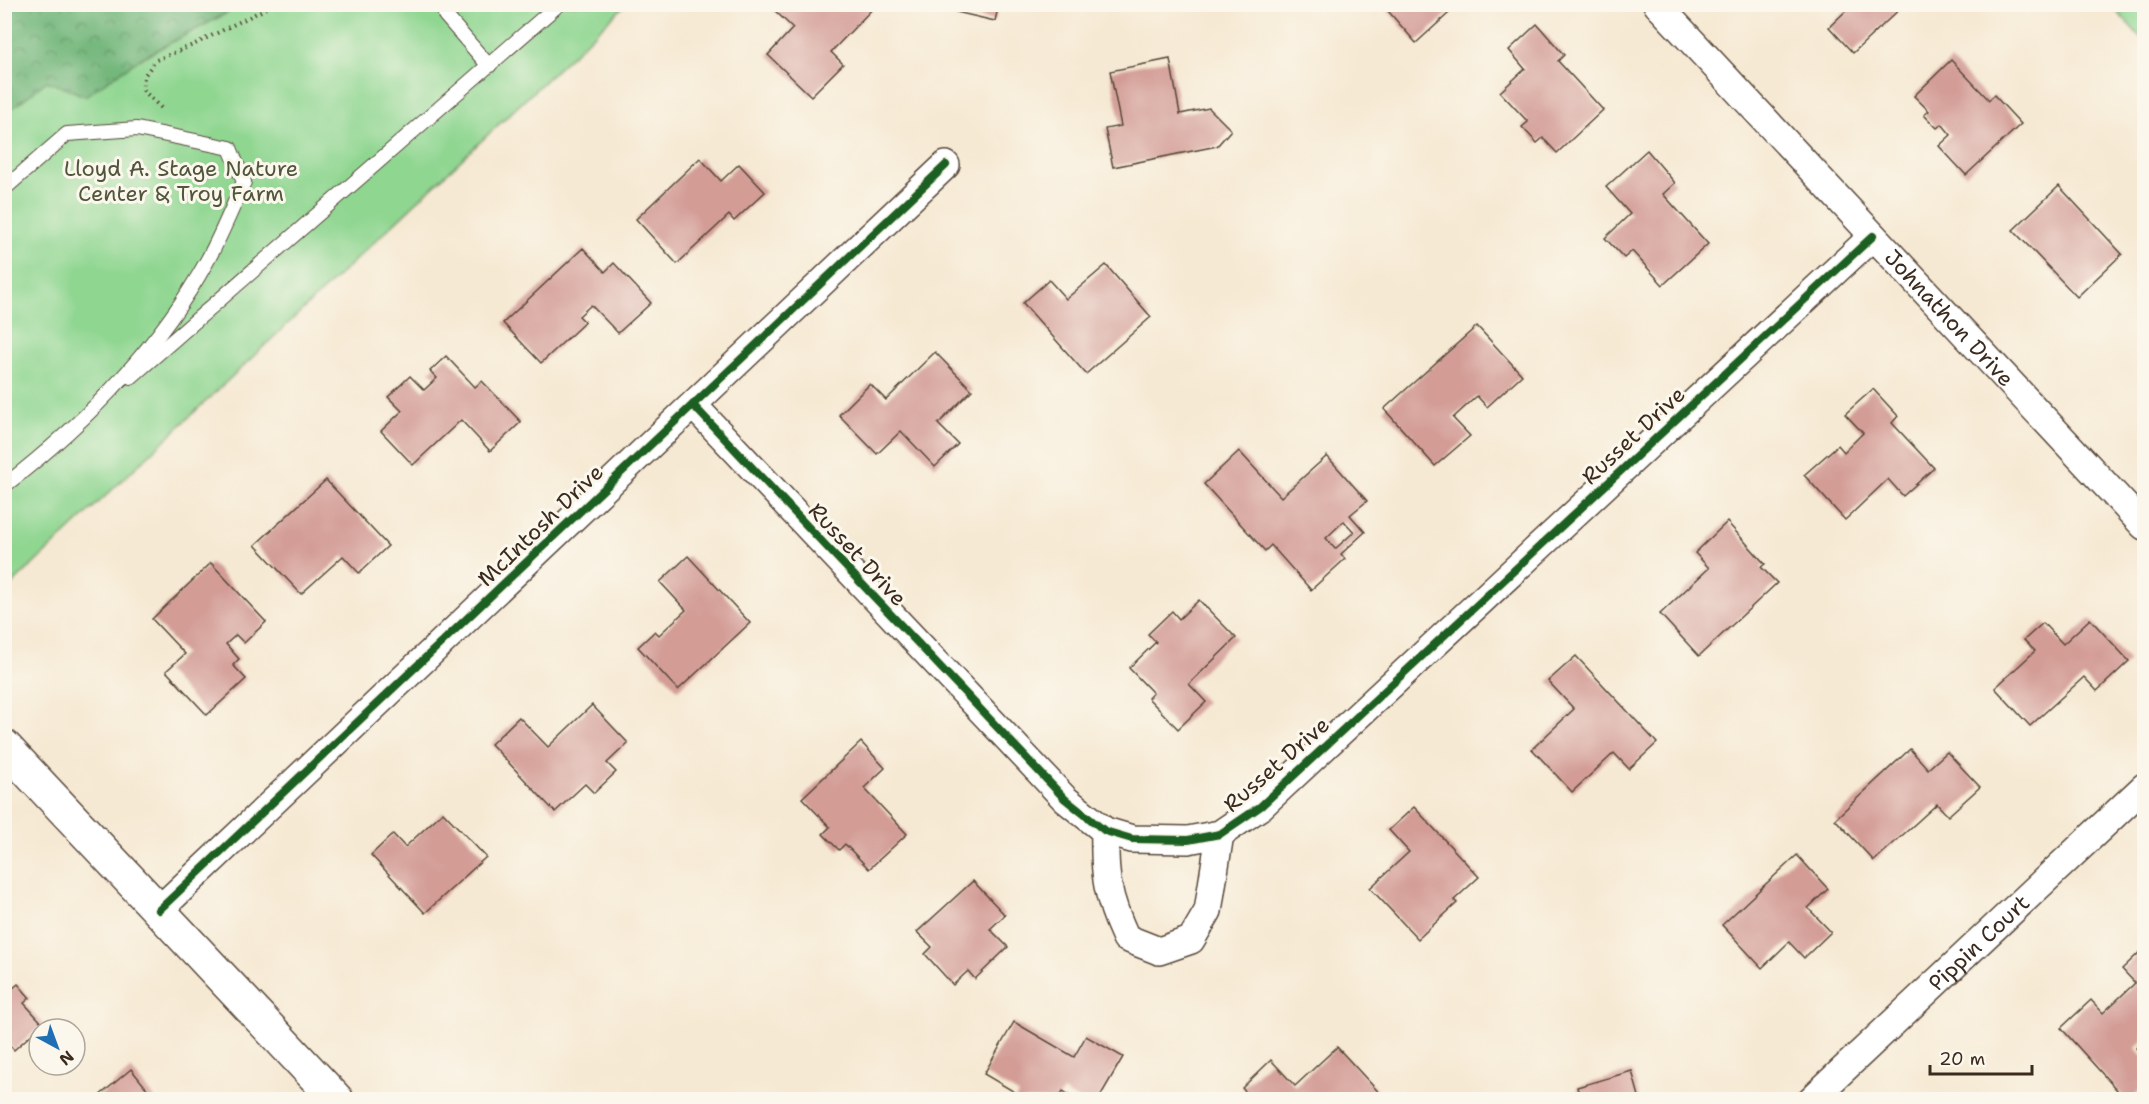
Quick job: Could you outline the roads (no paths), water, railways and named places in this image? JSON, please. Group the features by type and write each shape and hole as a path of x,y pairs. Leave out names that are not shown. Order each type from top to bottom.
{"street":[{"name":"Johnathon Drive","path":"1658,4 2145,526"},
{"name":"McIntosh Drive","path":"159,910 946,165"},
{"name":"Russet Drive","path":"693,405 1065,799 1106,831 1132,839 1188,840 1220,834 1261,806 1873,236"},
{"path":"4,746 337,1100"},
{"name":"Pippin Court","path":"1811,1100 2145,787"},
{"name":"Russet Drive","path":"1106,831 1104,872 1112,908 1126,939 1159,951 1191,940 1208,911 1220,834"}],"lane":[{"path":"4,486 42,457 104,400 559,4"},
{"path":"445,15 489,66"},
{"path":"4,189 67,134 137,129 195,143 230,148 244,182 207,261 172,316 104,400"}],"park label":[{"name":"Lloyd A. Stage Nature Center & Troy Farm","path":"181,180"}]}
